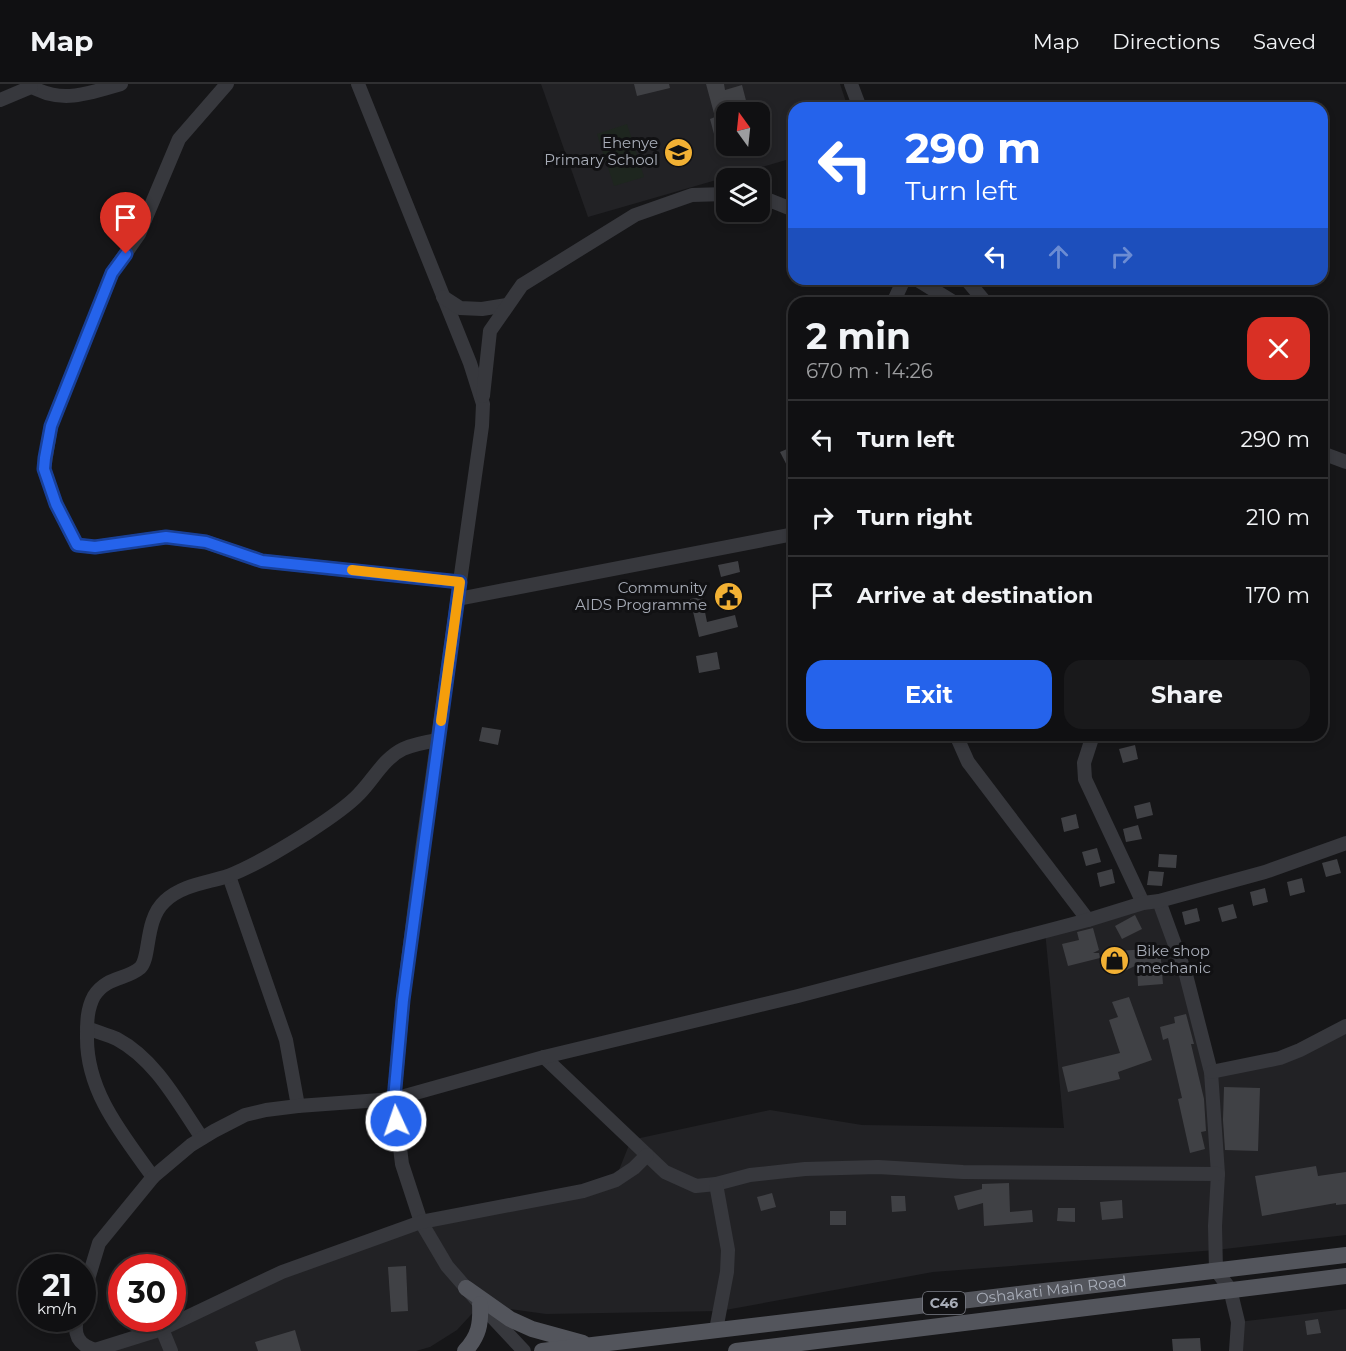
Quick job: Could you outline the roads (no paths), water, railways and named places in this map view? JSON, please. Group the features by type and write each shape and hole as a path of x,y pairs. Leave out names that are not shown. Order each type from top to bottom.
{"main road":[{"name":"Oshakati Main Road","path":"542,1351 1346,1255"},
{"name":"Oshakati Main Road","path":"736,1351 1346,1276"},
{"path":"466,1288 510,1319 532,1329 589,1344"},
{"path":"465,1351 479,1333 480,1305"}],"street":[{"path":"0,100 29,85 49,95 68,97 121,84"},
{"path":"227,84 180,139 139,234 112,273 51,426 44,469 68,531 77,545 95,547 166,537 206,542 262,561 460,582"},
{"path":"358,84 477,381 483,404"},
{"path":"851,84 858,102"},
{"path":"524,1351 447,1266 422,1222 402,1164 394,1099 403,1000 482,426 490,331 522,285 635,215 692,195 716,194"},
{"path":"770,200 788,207"},
{"path":"926,285 945,297"},
{"path":"971,285 981,297"},
{"path":"443,297 460,308 482,309 507,305"},
{"path":"1328,455 1346,462"},
{"path":"458,599 788,535"},
{"path":"153,1177 101,1100 90,1074 86,1049 87,1014 95,996 105,984 139,968 144,961 153,918 163,902 185,888 229,876 260,861 305,834 357,796 384,764 401,750 438,740"},
{"path":"959,741 968,762 1088,920"},
{"path":"1091,741 1084,763 1085,779 1143,903"},
{"path":"96,1254 99,1243 153,1177 202,1138 254,1112 298,1106 394,1099 544,1057 798,996 1088,920 1143,903 1159,901 1265,872 1346,843"},
{"path":"229,876 286,1040 298,1106"},
{"path":"1159,901 1186,975 1211,1072 1218,1174 1215,1226 1216,1270 1230,1289 1238,1322 1236,1351"},
{"path":"1211,1072 1280,1058 1346,1026"},
{"path":"87,1028 117,1039 142,1056 170,1090 202,1138"},
{"path":"544,1057 665,1172 696,1186 716,1184 750,1175 806,1169 878,1167 963,1173 1218,1174"},
{"path":"186,1318 282,1272 422,1222 583,1191 615,1180 634,1168 647,1155"},
{"path":"716,1184 728,1250 727,1272 716,1330"},
{"path":"76,1332 85,1347 95,1350 152,1332"},
{"path":"163,1332 171,1351"}],"place":[{"name":"Ehenye Primary School","path":"679,152"},
{"name":"Community AIDS Programme","path":"728,597"},
{"name":"Bike shop mechanic","path":"1115,960"}]}
